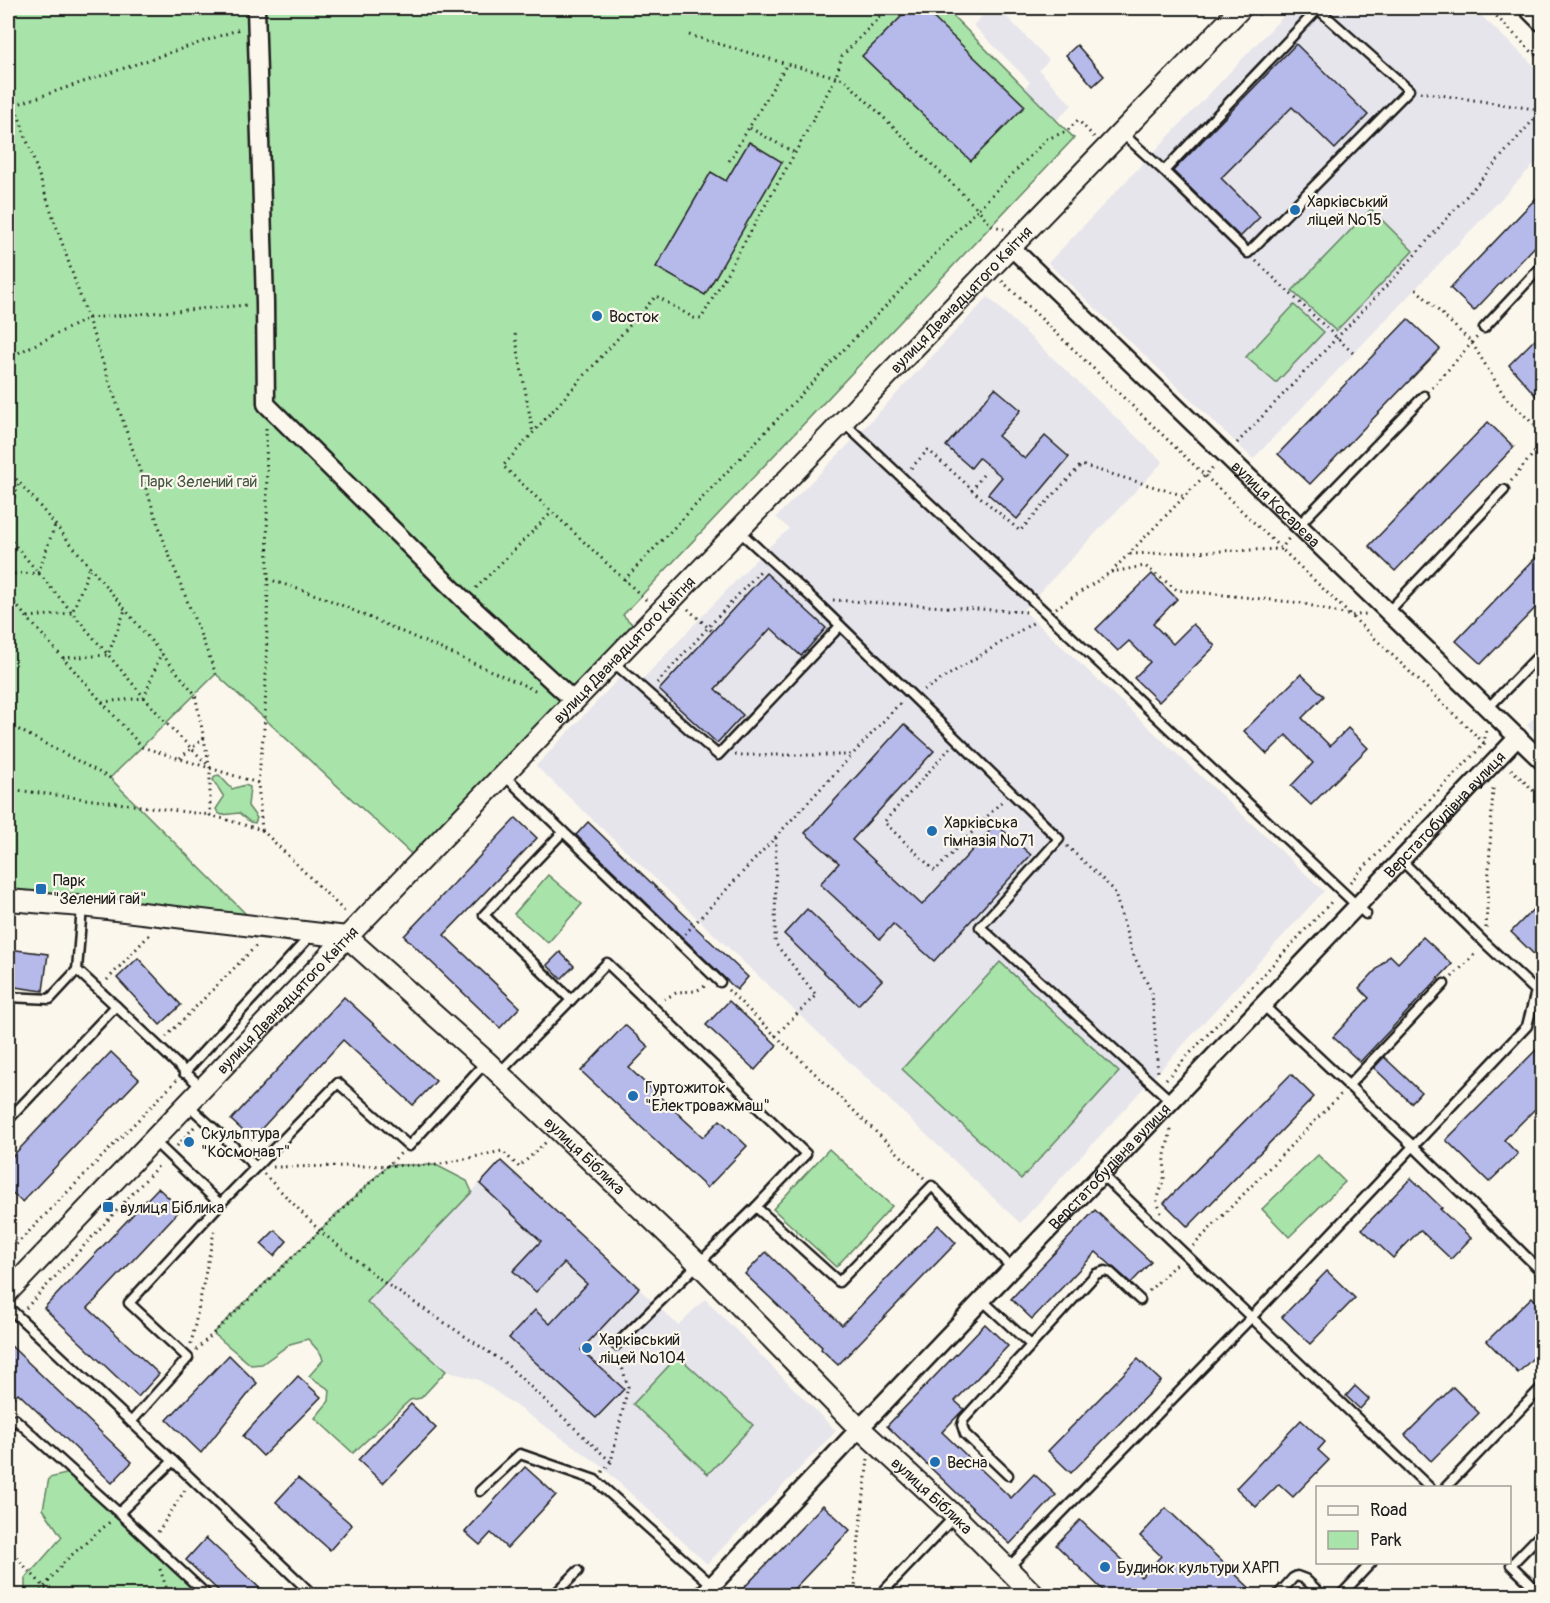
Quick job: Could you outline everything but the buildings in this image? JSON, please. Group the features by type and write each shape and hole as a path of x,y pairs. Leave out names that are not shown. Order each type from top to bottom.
{"main road":[{"path":"1531,8 1542,19"}],"street":[{"name":"вулиця Дванадцятого Квітня","path":"8,1292 843,422 1009,239 1121,132 1241,8"},
{"path":"256,16 266,404 463,599 574,701"},
{"name":"вулиця Косарєва","path":"1009,239 1226,454 1542,760"},
{"name":"Верстатобудівна вулиця","path":"707,1590 1263,1005 1361,910 1401,860 1518,736"},
{"path":"8,900 82,906 347,937"},
{"name":"вулиця Біблика","path":"347,937 493,1067 698,1263 860,1428 955,1516 1035,1596"}],"lane":[{"path":"1121,132 1248,254 1409,90 1317,8 1164,171"},
{"path":"1484,328 1542,266"},
{"path":"1299,525 1424,396"},
{"path":"843,422 1361,910"},
{"path":"1388,612 1504,490"},
{"path":"738,530 1059,839 980,927 1171,1101"},
{"path":"612,661 718,755 840,626"},
{"path":"1488,708 1542,652"},
{"path":"503,775 718,981"},
{"path":"563,832 484,915 571,1000"},
{"path":"1008,1569 1248,1321 1527,1026 1539,988 1485,944 1401,860"},
{"path":"8,997 50,999 77,970 82,906"},
{"path":"184,1073 313,933"},
{"path":"131,1422 188,1358 129,1303 220,1204 338,1083 409,1146 493,1067 571,1000 607,963 806,1154 756,1207 616,1345"},
{"path":"77,970 202,1088"},
{"path":"1348,1086 1444,984"},
{"path":"1263,1005 1413,1146 1542,1272"},
{"path":"8,1120 116,1006"},
{"path":"188,1104 256,1167"},
{"path":"153,1140 220,1204"},
{"path":"1101,1174 1428,1486"},
{"path":"756,1207 839,1282 932,1186 1012,1268"},
{"path":"1008,1475 965,1434 962,1425 964,1419 1100,1272 1111,1273 1140,1300"},
{"path":"982,1300 1031,1345"},
{"path":"8,1307 314,1596"},
{"path":"1447,1486 1542,1387"},
{"path":"8,1427 15,1419 208,1596"},
{"path":"480,1491 520,1454 595,1480 707,1590"},
{"path":"119,1513 173,1461"},
{"path":"882,1595 955,1516"},
{"path":"1511,1563 1542,1533"},
{"path":"1340,1596 1371,1564"},
{"path":"1510,1564 1542,1595"},
{"path":"553,1596 578,1571"},
{"path":"1277,1596 1297,1576 1305,1579 1323,1596"}],"path":[{"path":"647,602 503,466 656,296 694,318 701,319 836,77 842,56 888,8"},
{"path":"1488,8 1542,62"},
{"path":"15,105 256,16"},
{"path":"689,35 844,79 978,209 991,225 1009,239"},
{"path":"729,162 787,64"},
{"path":"8,85 9,96 15,105 166,547 216,674"},
{"path":"1409,90 1542,110"},
{"path":"907,472 928,450 1020,531 1081,465 1185,496 1406,265 1542,110"},
{"path":"624,580 1047,139 1067,131 1078,120 1095,138"},
{"path":"749,128 795,153"},
{"path":"1248,254 1354,354"},
{"path":"1001,280 1542,799"},
{"path":"1416,289 1472,343 1505,397 1542,432"},
{"path":"8,358 89,318 265,303"},
{"path":"1424,396 1484,328"},
{"path":"515,334 533,433"},
{"path":"262,830 258,783 265,719 268,579 266,404"},
{"path":"1504,490 1542,442"},
{"path":"8,470 195,694 210,767 210,815"},
{"path":"972,490 983,475"},
{"path":"8,514 19,483"},
{"path":"463,599 553,512"},
{"path":"38,573 55,525"},
{"path":"1281,549 1299,525"},
{"path":"8,537 144,698 210,767"},
{"path":"1128,554 1281,549"},
{"path":"647,693 771,560"},
{"path":"1111,572 1145,566 1177,590 1301,603 1351,616 1388,612"},
{"path":"72,613 90,567"},
{"path":"8,574 38,573"},
{"path":"268,579 325,598 543,693"},
{"path":"8,596 142,747 258,783"},
{"path":"685,606 712,632"},
{"path":"108,656 125,610"},
{"path":"27,617 72,613"},
{"path":"677,942 900,703 1048,614"},
{"path":"144,698 161,653"},
{"path":"63,658 108,656"},
{"path":"102,702 144,698"},
{"path":"8,724 110,778"},
{"path":"179,758 204,738"},
{"path":"957,740 884,822 935,871 1011,792"},
{"path":"1158,1089 1342,891 1484,744"},
{"path":"718,755 852,755"},
{"path":"1444,984 1485,944 1494,780"},
{"path":"8,789 210,815 262,830 347,914"},
{"path":"776,836 775,943 816,995 776,1036"},
{"path":"1059,839 1114,890 1132,952 1152,993 1158,1089"},
{"path":"102,986 152,932"},
{"path":"161,1041 265,936"},
{"path":"651,1005 678,992 696,991 718,981 932,1186"},
{"path":"8,1253 184,1073"},
{"path":"1190,1249 1348,1086"},
{"path":"1163,1219 1157,1201 1164,1179 1165,1155 1175,1114 1171,1101"},
{"path":"18,1317 202,1118"},
{"path":"256,1167 436,1165 502,1151 519,1167 546,1142"},
{"path":"188,1358 409,1146"},
{"path":"256,1167 320,1231 385,1283 505,1363 611,1462 628,1387 616,1345"},
{"path":"188,1358 220,1204"},
{"path":"8,1236 16,1245"},
{"path":"1140,1300 1182,1258"},
{"path":"861,1596 854,1582 869,1453"},
{"path":"169,1596 151,1543 192,1479"},
{"path":"37,1596 66,1560 119,1513"},
{"path":"8,1549 53,1596"}],"shaded area":[{"path":"991,8 998,8 1049,60 1039,70 1072,105 1057,120 1025,88 1030,82 973,25"},
{"name":"Харківський ліцей №15","path":"1291,8 1473,8 1542,73 1542,156 1253,459 1048,263"},
{"name":"Харківська гімназія №71","path":"988,297 1163,462 1023,610 1324,891 1020,1223 536,766 624,673 637,685 764,551 789,529 776,517 848,445"},
{"path":"1542,709 1542,741 1527,725"},
{"name":"Харківський ліцей №104","path":"501,1161 678,1325 705,1299 836,1431 707,1564 599,1464 479,1380 446,1371 367,1302"}],"green space":[{"name":"Парк Зелений гай","path":"8,8 945,8 1074,138 623,615 641,633 420,862 216,674 110,778 247,915 8,894"},
{"path":"1371,209 1413,251 1336,331 1292,291"},
{"path":"1294,305 1324,332 1276,383 1246,357"},
{"path":"219,775 232,789 245,785 250,787 248,806 257,818 255,823 250,822 239,813 222,815 218,813 216,809 224,797 213,780"},
{"path":"548,875 582,904 548,943 514,914"},
{"path":"1000,962 1119,1072 1021,1179 902,1069"},
{"path":"829,1149 892,1206 836,1267 773,1209"},
{"path":"1318,1155 1345,1182 1289,1237 1262,1209"},
{"path":"388,1165 436,1165 467,1181 472,1192 367,1302 446,1371 421,1398 410,1400 353,1453 315,1418 329,1401 330,1390 309,1376 323,1360 321,1354 308,1339 290,1344 262,1364 251,1365 213,1333"},
{"path":"678,1356 753,1425 708,1474 633,1404"},
{"path":"74,1472 207,1596 25,1596 25,1579 62,1537 43,1509 49,1478"}],"place":[{"name":"Харківський ліцей №15","path":"1295,210"},
{"name":"Восток","path":"597,316"},
{"name":"Харківська гімназія №71","path":"932,831"},
{"name":"Парк \"Зелений гай\"","path":"41,889"},
{"name":"Гуртожиток \"Електроважмаш\"","path":"633,1096"},
{"name":"Скульптура \"Космонавт\"","path":"189,1142"},
{"name":"вулиця Біблика","path":"108,1207"},
{"name":"Харківський ліцей №104","path":"587,1348"},
{"name":"Весна","path":"935,1462"},
{"name":"Будинок культури ХАРП","path":"1105,1567"}]}
